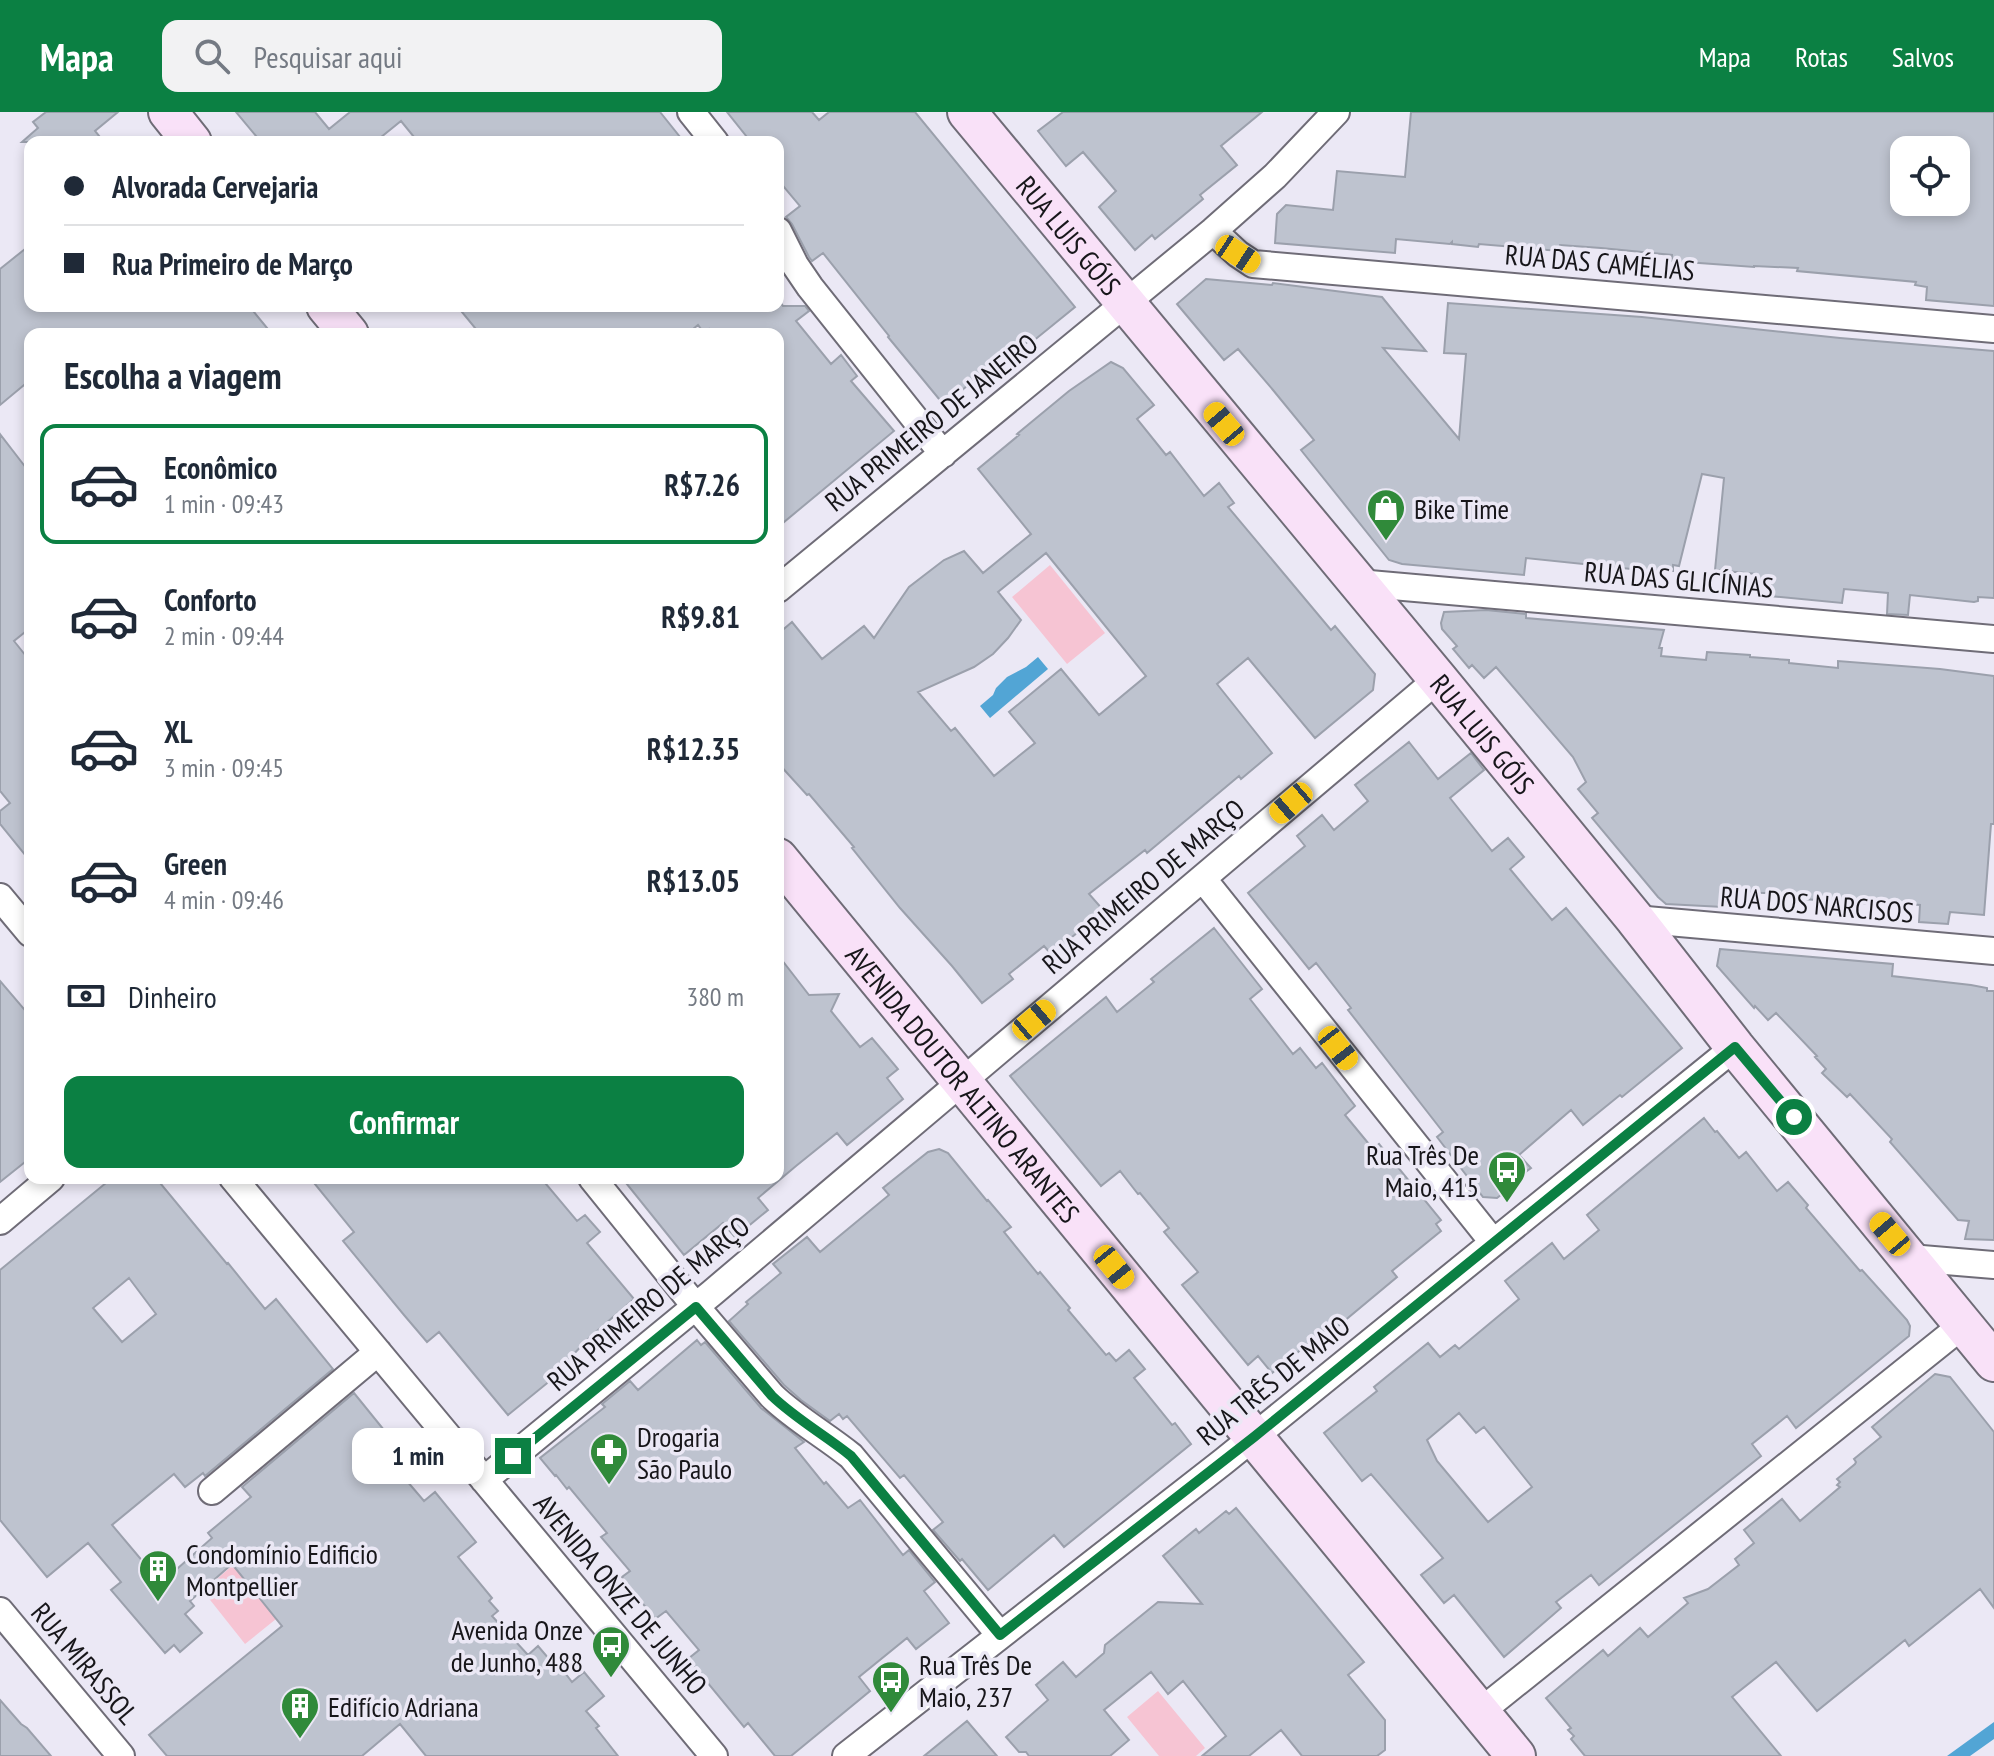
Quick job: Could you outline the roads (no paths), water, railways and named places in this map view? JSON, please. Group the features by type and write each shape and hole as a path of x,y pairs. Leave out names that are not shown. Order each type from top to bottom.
{"street":[{"path":"168,112 187,136"},
{"path":"691,112 710,136"},
{"name":"RUA LUIS GÓIS","path":"967,112 1438,679 1994,1362"},
{"name":"RUA PRIMEIRO DE JANEIRO","path":"784,584 1213,231 1275,176 1336,112"},
{"name":"RUA DAS CAMÉLIAS","path":"1213,231 1253,264 1994,329"},
{"path":"784,243 810,287 943,454"},
{"path":"331,312 344,328"},
{"name":"RUA DAS GLICÍNIAS","path":"1358,583 1994,639"},
{"name":"RUA PRIMEIRO DE MARÇO","path":"484,1480 696,1307 1438,679"},
{"name":"AVENIDA DOUTOR ALTINO ARANTES","path":"784,865 1516,1756"},
{"path":"1203,879 1493,1242"},
{"path":"0,897 24,926"},
{"name":"RUA DOS NARCISOS","path":"1635,919 1994,951"},
{"name":"RUA TRÊS DE MAIO","path":"846,1756 1254,1437 1735,1047"},
{"path":"0,1221 44,1184"},
{"name":"AVENIDA ONZE DE JUNHO","path":"238,1184 714,1756"},
{"path":"597,1184 772,1396 851,1456 1000,1635"},
{"path":"1910,1258 1994,1265"},
{"path":"1480,1712 1964,1324"},
{"path":"212,1491 378,1352"},
{"name":"RUA MIRASSOL","path":"0,1611 121,1756"}],"water":[{"path":"1038,657 1048,669 990,718 980,706 1007,677"},
{"path":"1994,1722 1994,1739 1970,1756 1947,1756"}],"place":[{"name":"Bike Time","path":"1386,542"},
{"name":"Rua Três De Maio, 415","path":"1507,1204"},
{"name":"Drogaria São Paulo","path":"609,1486"},
{"name":"Condomínio Edificio Montpellier","path":"158,1603"},
{"name":"Avenida Onze de Junho, 488","path":"611,1679"},
{"name":"Rua Três De Maio, 237","path":"891,1714"},
{"name":"Edifício Adriana","path":"300,1740"}]}
